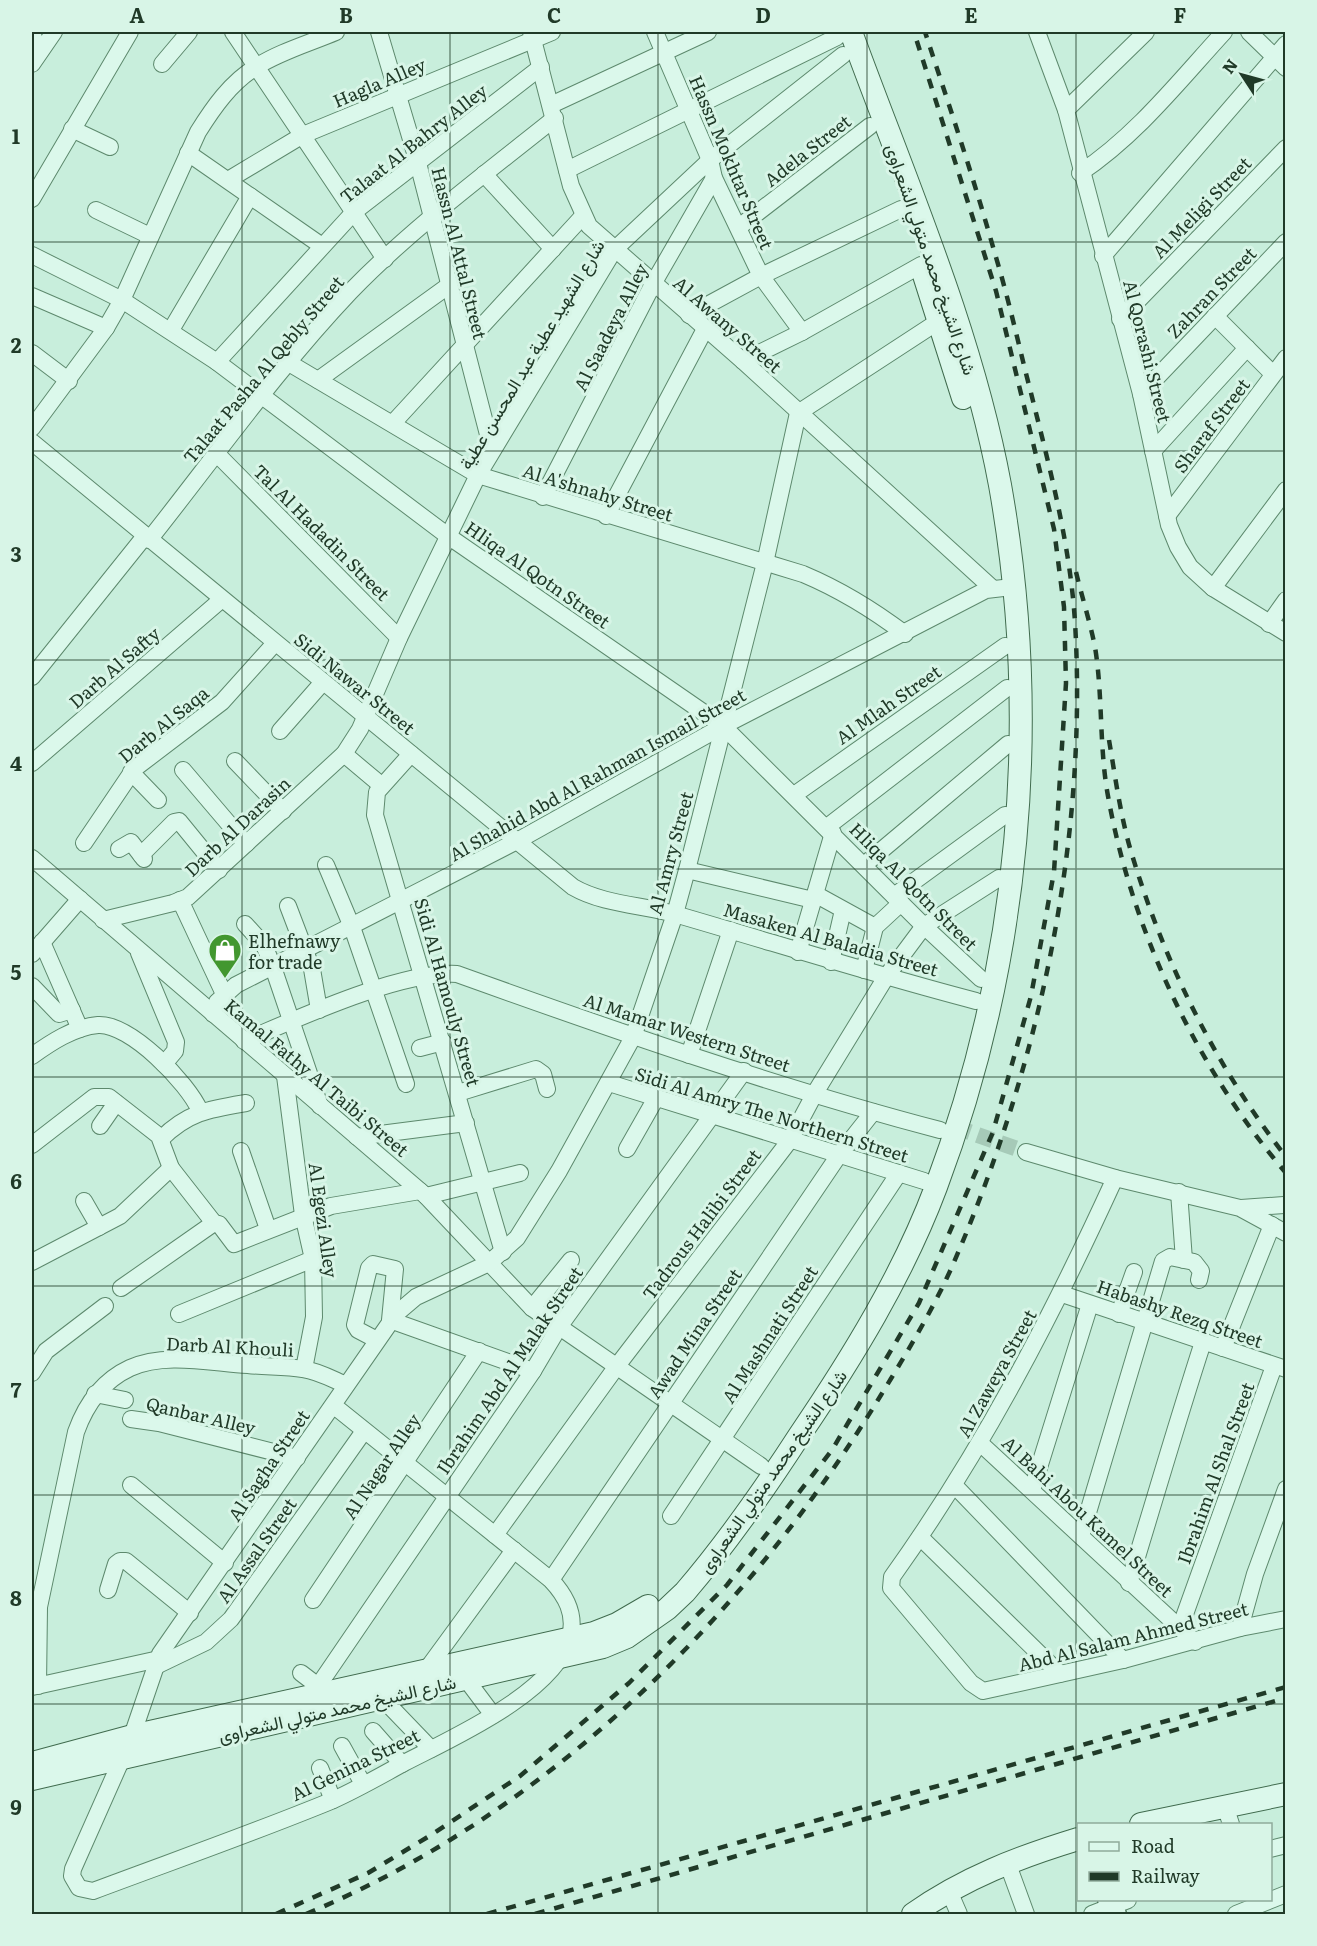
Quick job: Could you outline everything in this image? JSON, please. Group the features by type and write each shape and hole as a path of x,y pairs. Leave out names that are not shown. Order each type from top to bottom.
{"street":[{"path":"32,32 35,58"},
{"path":"35,58 54,32"},
{"path":"32,200 130,32"},
{"path":"162,64 189,32"},
{"path":"233,32 385,259"},
{"path":"32,428 106,328 122,300 198,132 223,96 256,66 336,32"},
{"name":"Hassn Al Attal Street","path":"379,32 418,163 492,450"},
{"name":"Hagla Alley","path":"228,180 303,135 398,96 532,35 552,32"},
{"name":"Hassn Mokhtar Street","path":"655,32 710,160 714,178 762,276 802,332"},
{"name":"Talaat Pasha Al Qebly Street","path":"32,677 217,454 289,363 343,300 385,259 553,111 664,52 708,32"},
{"name":"Al Qorashi Street","path":"1037,32 1066,110 1080,172 1141,394 1167,516 1178,547 1190,567 1214,588 1286,633"},
{"path":"1066,110 1146,32"},
{"path":"1080,172 1107,155 1131,134 1224,32"},
{"path":"1249,32 1280,63"},
{"name":"Al Awany Street","path":"532,35 567,170 583,216 614,250 743,361 798,413 1001,587"},
{"path":"567,170 842,39"},
{"name":"شارع الشيخ محمد متولي الشعراوى","path":"32,1779 381,1697 558,1660 603,1647 627,1637 668,1609 702,1573 774,1474 834,1384 880,1304 918,1228 936,1186 968,1085 996,977 1007,922 1015,866 1021,755 1018,644 1001,587 994,527 980,450 921,265 870,126 842,39"},
{"name":"شارع الشيخ محمد متولي الشعراوى","path":"32,1763 315,1691 569,1639 617,1624 639,1613 665,1593 694,1563 761,1467 824,1375 858,1317 908,1221 924,1181 940,1130 979,990 999,878 1008,744 998,476 960,330 842,39"},
{"name":"شارع الشهيد عطية عبد المحسن عطية","path":"365,715 399,638 478,475 614,250 842,39"},
{"path":"1103,256 1280,63 1286,44"},
{"name":"Talaat Al Bahry Alley","path":"218,362 354,212 541,67"},
{"name":"Adela Street","path":"739,227 870,126"},
{"path":"72,129 110,147"},
{"name":"Al Meligi Street","path":"1120,319 1286,148"},
{"path":"188,153 322,246"},
{"path":"484,174 554,249"},
{"name":"Al Saadeya Alley","path":"543,496 653,284 714,178"},
{"path":"171,330 250,196"},
{"path":"689,315 762,276 901,208"},
{"path":"96,210 150,236"},
{"path":"393,423 583,216"},
{"name":"Zahran Street","path":"1141,394 1286,242"},
{"name":"Hliqa Al Qotn Street","path":"32,255 122,300 218,362 264,394 448,536 723,726 924,926 979,990"},
{"path":"743,361 802,332 921,265"},
{"path":"318,380 448,286"},
{"path":"32,297 106,328"},
{"path":"1215,316 1273,375"},
{"path":"798,413 939,321"},
{"path":"606,516 705,329"},
{"path":"1153,451 1247,348"},
{"path":"32,353 69,381"},
{"name":"Sharaf Street","path":"1167,516 1286,358"},
{"name":"Al A'shnahy Street","path":"289,363 478,475 606,516 802,574 839,589 874,609 905,634"},
{"name":"Al Amry Street","path":"489,1263 503,1252 523,1228 609,1083 633,1037 675,914 687,870 765,563 798,413"},
{"name":"Sidi Nawar Street","path":"32,442 221,600 582,892 675,914"},
{"name":"Tal Al Hadadin Street","path":"217,454 399,638"},
{"path":"1214,588 1286,490"},
{"name":"Al Shahid Abd Al Rahman Ismail Street","path":"213,1014 224,994 236,985 518,841 723,726 1001,587"},
{"name":"Darb Al Safty","path":"32,763 221,600"},
{"path":"1269,624 1286,600"},
{"name":"Darb Al Saqa","path":"84,843 131,772 222,702 275,643"},
{"name":"Al Mlah Street","path":"794,795 1005,646"},
{"path":"280,731 323,682"},
{"path":"798,952 830,830 1007,688"},
{"name":"Darb Al Darasin","path":"103,920 180,900 195,892 344,754 353,742 365,715"},
{"path":"864,865 1008,744"},
{"path":"344,754 381,785 411,754"},
{"path":"235,761 283,810"},
{"path":"183,770 246,844"},
{"path":"131,772 158,800"},
{"name":"Sidi Al Hamouly Street","path":"381,785 374,799 375,815 503,1252"},
{"path":"864,970 875,927 898,900 1005,815"},
{"path":"119,849 131,842 142,857 174,822 179,821 219,870"},
{"name":"Kamal Fathy Al Taibi Street","path":"32,858 423,1193 532,1308 761,1467"},
{"path":"326,865 352,927 405,1084"},
{"path":"687,870 814,897 875,927"},
{"path":"924,926 999,878"},
{"path":"40,944 80,898"},
{"path":"180,900 224,994"},
{"path":"288,906 312,969 320,1010"},
{"path":"831,962 843,910"},
{"name":"Masaken Al Baladia Street","path":"675,914 886,977 979,990"},
{"path":"245,924 264,945 293,1021 320,1106"},
{"name":"Tadrous Halibi Street","path":"495,1535 617,1366 790,1140 815,1093 886,977 924,926"},
{"path":"32,927 80,1029"},
{"path":"689,1055 731,930"},
{"path":"137,950 176,1042 175,1051 165,1064"},
{"name":"Al Mamar Western Street","path":"244,1041 320,1010 374,992 424,977 458,974 633,1037 873,1112 940,1130"},
{"path":"32,986 59,1014 72,1010"},
{"path":"32,1056 80,1029 96,1025 111,1027 165,1064 185,1084 200,1111"},
{"path":"420,1048 443,1042"},
{"path":"458,1093 536,1069 542,1072 547,1089"},
{"name":"Ibrahim Abd Al Malak Street","path":"315,1691 533,1371 559,1327 744,1071"},
{"name":"Al Egezi Alley","path":"285,1076 303,1215 313,1259 314,1317 304,1369"},
{"name":"Sidi Al Amry The Northern Street","path":"609,1083 924,1181"},
{"path":"32,1145 94,1097 104,1096 154,1131 160,1139 171,1168 214,1223 219,1224 234,1244 303,1215 360,1199 423,1193 520,1173"},
{"path":"627,1149 656,1098"},
{"path":"160,1139 179,1122 200,1111 246,1102"},
{"path":"100,1126 116,1103"},
{"name":"Awad Mina Street","path":"551,1580 839,1155 873,1112"},
{"path":"357,1137 466,1123"},
{"path":"240,1151 268,1229"},
{"path":"1026,1152 1115,1178 1240,1208 1279,1229 1223,1348"},
{"path":"33,1257 99,1227 126,1211 171,1168"},
{"name":"Al Mashnati Street","path":"671,1516 899,1173"},
{"name":"Al Zaweya Street","path":"991,1691 976,1688 971,1683 891,1588 892,1577 981,1443 1062,1294 1115,1178"},
{"path":"1179,1192 1184,1260"},
{"path":"84,1201 99,1227"},
{"path":"1240,1208 1284,1205"},
{"path":"121,1288 214,1223"},
{"path":"1081,1536 1165,1258 1184,1260 1200,1267 1199,1280"},
{"path":"179,1314 313,1259"},
{"path":"532,1308 571,1260"},
{"name":"Al Sagha Street","path":"73,1869 132,1736 158,1663 390,1320 416,1297 489,1263"},
{"path":"377,1340 358,1330 355,1325 369,1268 373,1264 395,1269 390,1320 533,1371"},
{"path":"1119,1314 1134,1272"},
{"name":"Habashy Rezq Street","path":"1062,1294 1280,1367"},
{"path":"1032,1490 1090,1304"},
{"path":"32,1373 46,1351 105,1306"},
{"path":"1129,1583 1163,1475 1167,1449 1203,1342"},
{"name":"Al Nagar Alley","path":"313,1600 406,1464 478,1352"},
{"name":"Darb Al Khouli","path":"35,1686 39,1607 76,1432 95,1394 112,1378 132,1367 153,1361 175,1360 304,1369 346,1385"},
{"name":"Ibrahim Al Shal Street","path":"1180,1628 1280,1367"},
{"path":"95,1394 124,1400"},
{"path":"333,1406 551,1580 562,1592 570,1607 572,1623 569,1639"},
{"name":"Qanbar Alley","path":"131,1419 159,1423 297,1458"},
{"name":"Al Assal Street","path":"35,1686 158,1663 206,1642 231,1619 364,1431"},
{"name":"Al Bahi Abou Kamel Street","path":"981,1443 1195,1642"},
{"path":"131,1485 225,1563"},
{"path":"954,1485 1123,1660"},
{"path":"1240,1628 1255,1574 1286,1489"},
{"path":"920,1537 1060,1674"},
{"path":"427,1669 514,1550"},
{"path":"108,1590 116,1564 120,1560 126,1561 190,1613"},
{"name":"Abd Al Salam Ahmed Street","path":"991,1691 1195,1642 1240,1628 1286,1619"},
{"name":"Al Genina Street","path":"73,1869 74,1883 79,1888 93,1891 333,1800 493,1715 532,1688 558,1660 569,1639"},
{"path":"301,1673 315,1691"},
{"path":"466,1679 493,1715"},
{"path":"381,1697 431,1749"},
{"path":"374,1731 402,1764"},
{"path":"342,1746 363,1785"},
{"path":"320,1768 333,1800"},
{"path":"1152,1823 1228,1815 1286,1794"},
{"path":"913,1914 949,1891 1006,1862 1077,1839"},
{"path":"1006,1862 1026,1914"},
{"path":"949,1891 959,1914"},
{"path":"1236,1914 1262,1906 1286,1894"}],"tunnel":[{"path":"955,1127 1026,1152"}],"railway":[{"path":"276,1914 368,1873 431,1835 520,1776 629,1683 727,1585 832,1450 919,1303 993,1132 1031,996 1054,872 1066,683 1064,607 1054,529 996,291 914,32"},
{"path":"306,1914 395,1872 479,1822 559,1764 634,1700 704,1630 768,1556 827,1477 909,1349 951,1269 982,1193 1009,1114 1032,1034 1051,953 1065,870 1073,788 1077,705 1075,622 1069,564 1058,507 1009,306 979,198 925,32"},
{"path":"1076,572 1095,647 1108,796 1133,897 1151,947 1197,1044 1224,1089 1286,1173"},
{"path":"1109,740 1130,848 1158,930 1193,1010 1214,1048 1260,1122 1286,1157"},
{"path":"487,1914 1286,1687"},
{"path":"535,1914 1286,1698"}],"place":[{"name":"Elhefnawy for trade","path":"225,979"}]}
